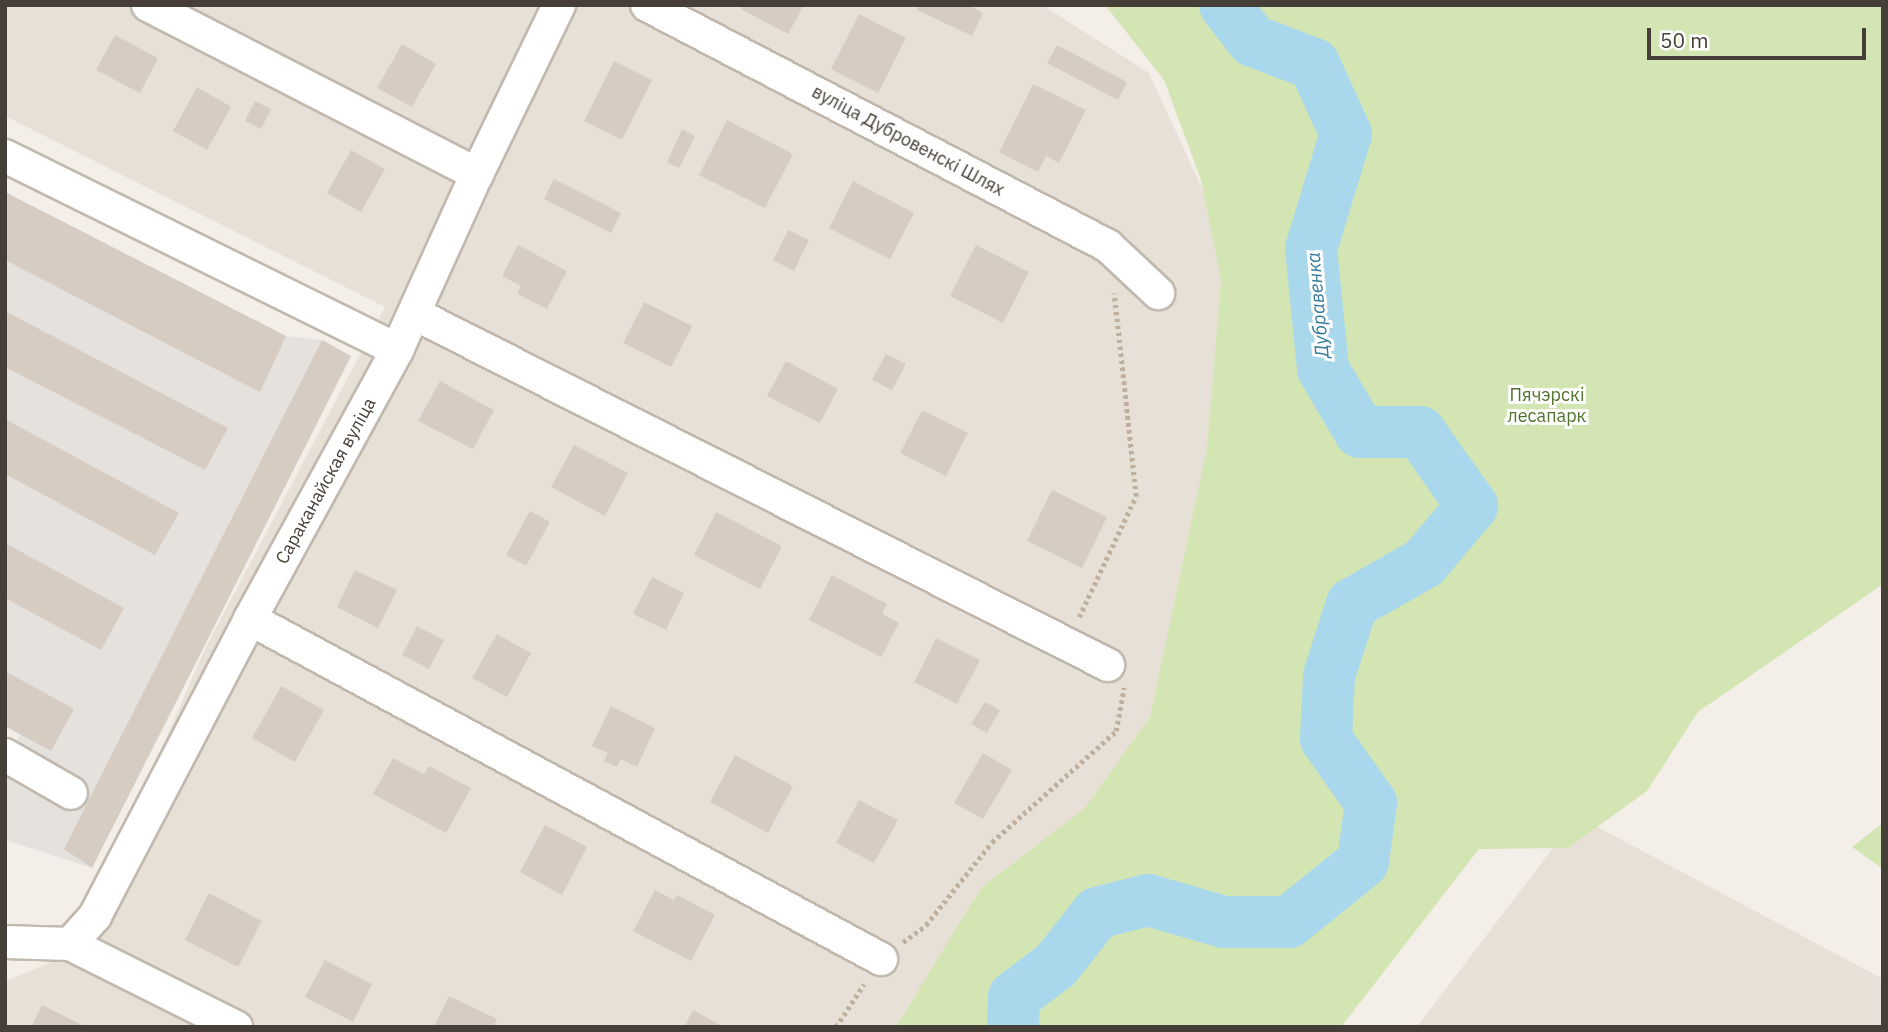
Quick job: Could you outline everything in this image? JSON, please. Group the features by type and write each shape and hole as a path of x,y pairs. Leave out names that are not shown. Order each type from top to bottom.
{"street":[{"path":"148,5 477,174"},
{"name":"Сараканайская вуліца","path":"70,944 96,916 250,620 397,350 477,174 559,5"},
{"name":"вуліца Дубровенскі Шлях","path":"647,5 1108,246 1158,293"},
{"path":"5,156 397,350"},
{"path":"415,314 1108,665"},
{"path":"250,620 881,959"},
{"path":"5,755 71,793"},
{"path":"5,942 70,944 236,1027"}],"path":[{"path":"1067,643 1136,496 1108,246"},
{"path":"836,1027 881,959 926,925 992,842 1116,731 1125,689 1108,665"}],"shaded area":[{"path":"5,5 1042,5 1149,73 1242,275 1158,1027 5,1027 5,981 72,954 205,649 385,307 5,116"},
{"path":"5,192 286,336 322,340 351,356 92,868 5,840 5,760 20,735 5,726"},
{"path":"1577,816 1883,979 1883,1027 1417,1027"}],"green space":[{"name":"Пячэрскі лесапарк","path":"1105,5 1883,5 1883,584 1698,712 1647,791 1568,848 1479,849 1341,1027 896,1027 981,888 1085,808 1150,717 1207,448 1221,280 1201,180 1164,80"},
{"path":"1883,823 1883,869 1852,847"}],"building":[{"path":"742,5 804,5 788,34 741,9"},
{"path":"919,5 968,5 983,13 972,36 917,10"},
{"path":"859,14 906,38 878,93 831,69"},
{"path":"115,35 158,58 140,93 96,70"},
{"path":"402,44 436,64 412,107 377,88"},
{"path":"1057,45 1127,82 1118,100 1047,63"},
{"path":"614,61 652,80 622,140 584,121"},
{"path":"1033,84 1086,110 1059,163 1046,156 1038,172 999,152"},
{"path":"197,87 231,107 207,150 173,131"},
{"path":"255,101 271,109 261,129 245,121"},
{"path":"727,120 793,154 765,208 699,175"},
{"path":"682,129 695,136 679,168 667,162"},
{"path":"351,150 385,169 361,212 327,193"},
{"path":"554,179 621,213 611,233 544,199"},
{"path":"853,181 914,213 890,259 829,228"},
{"path":"5,192 286,336 260,392 5,260"},
{"path":"788,230 809,240 794,271 773,260"},
{"path":"518,245 567,271 547,309 517,294 521,286 502,276"},
{"path":"976,245 1029,272 1003,323 950,296"},
{"path":"644,302 692,326 671,367 623,343"},
{"path":"5,311 228,428 205,470 5,367"},
{"path":"322,340 351,356 92,868 64,849"},
{"path":"886,354 906,364 892,390 872,380"},
{"path":"786,361 838,389 820,423 767,396"},
{"path":"440,381 494,410 473,449 418,421"},
{"path":"922,410 968,433 946,476 900,453"},
{"path":"5,419 179,513 155,555 5,474"},
{"path":"574,445 628,473 605,516 551,487"},
{"path":"1052,490 1107,517 1082,568 1027,541"},
{"path":"530,511 550,522 526,566 506,555"},
{"path":"716,512 782,546 760,589 694,555"},
{"path":"5,543 124,608 101,650 5,598"},
{"path":"355,570 397,590 378,628 337,607"},
{"path":"832,575 887,604 882,614 899,623 881,657 809,620"},
{"path":"652,577 684,593 666,630 633,614"},
{"path":"417,626 444,640 429,669 402,655"},
{"path":"497,634 531,653 507,697 472,678"},
{"path":"936,638 980,660 957,704 914,682"},
{"path":"5,671 74,709 51,751 5,726"},
{"path":"281,686 324,710 295,762 252,738"},
{"path":"985,702 1000,710 987,733 971,724"},
{"path":"611,706 655,728 637,767 621,759 617,767 604,761 608,753 592,746"},
{"path":"983,753 1012,770 983,819 954,803"},
{"path":"735,755 793,786 768,833 710,802"},
{"path":"393,758 424,774 429,766 471,788 446,833 373,794"},
{"path":"859,800 898,820 874,863 836,843"},
{"path":"545,825 587,847 562,895 520,872"},
{"path":"655,890 674,900 677,895 715,915 691,961 633,931"},
{"path":"209,893 262,921 238,967 185,940"},
{"path":"325,960 372,984 353,1022 305,997"},
{"path":"449,996 497,1019 493,1027 434,1027"},
{"path":"42,1005 86,1027 31,1027"},
{"path":"693,1010 724,1027 684,1027"}],"waterway":[{"name":"Дубравенка","path":"1013,1027 1014,997 1056,965 1097,913 1148,900 1224,922 1289,922 1363,862 1371,803 1326,739 1329,676 1352,604 1424,563 1472,506 1420,432 1360,432 1323,369 1311,249 1346,134 1314,64 1253,41 1225,5"}]}
